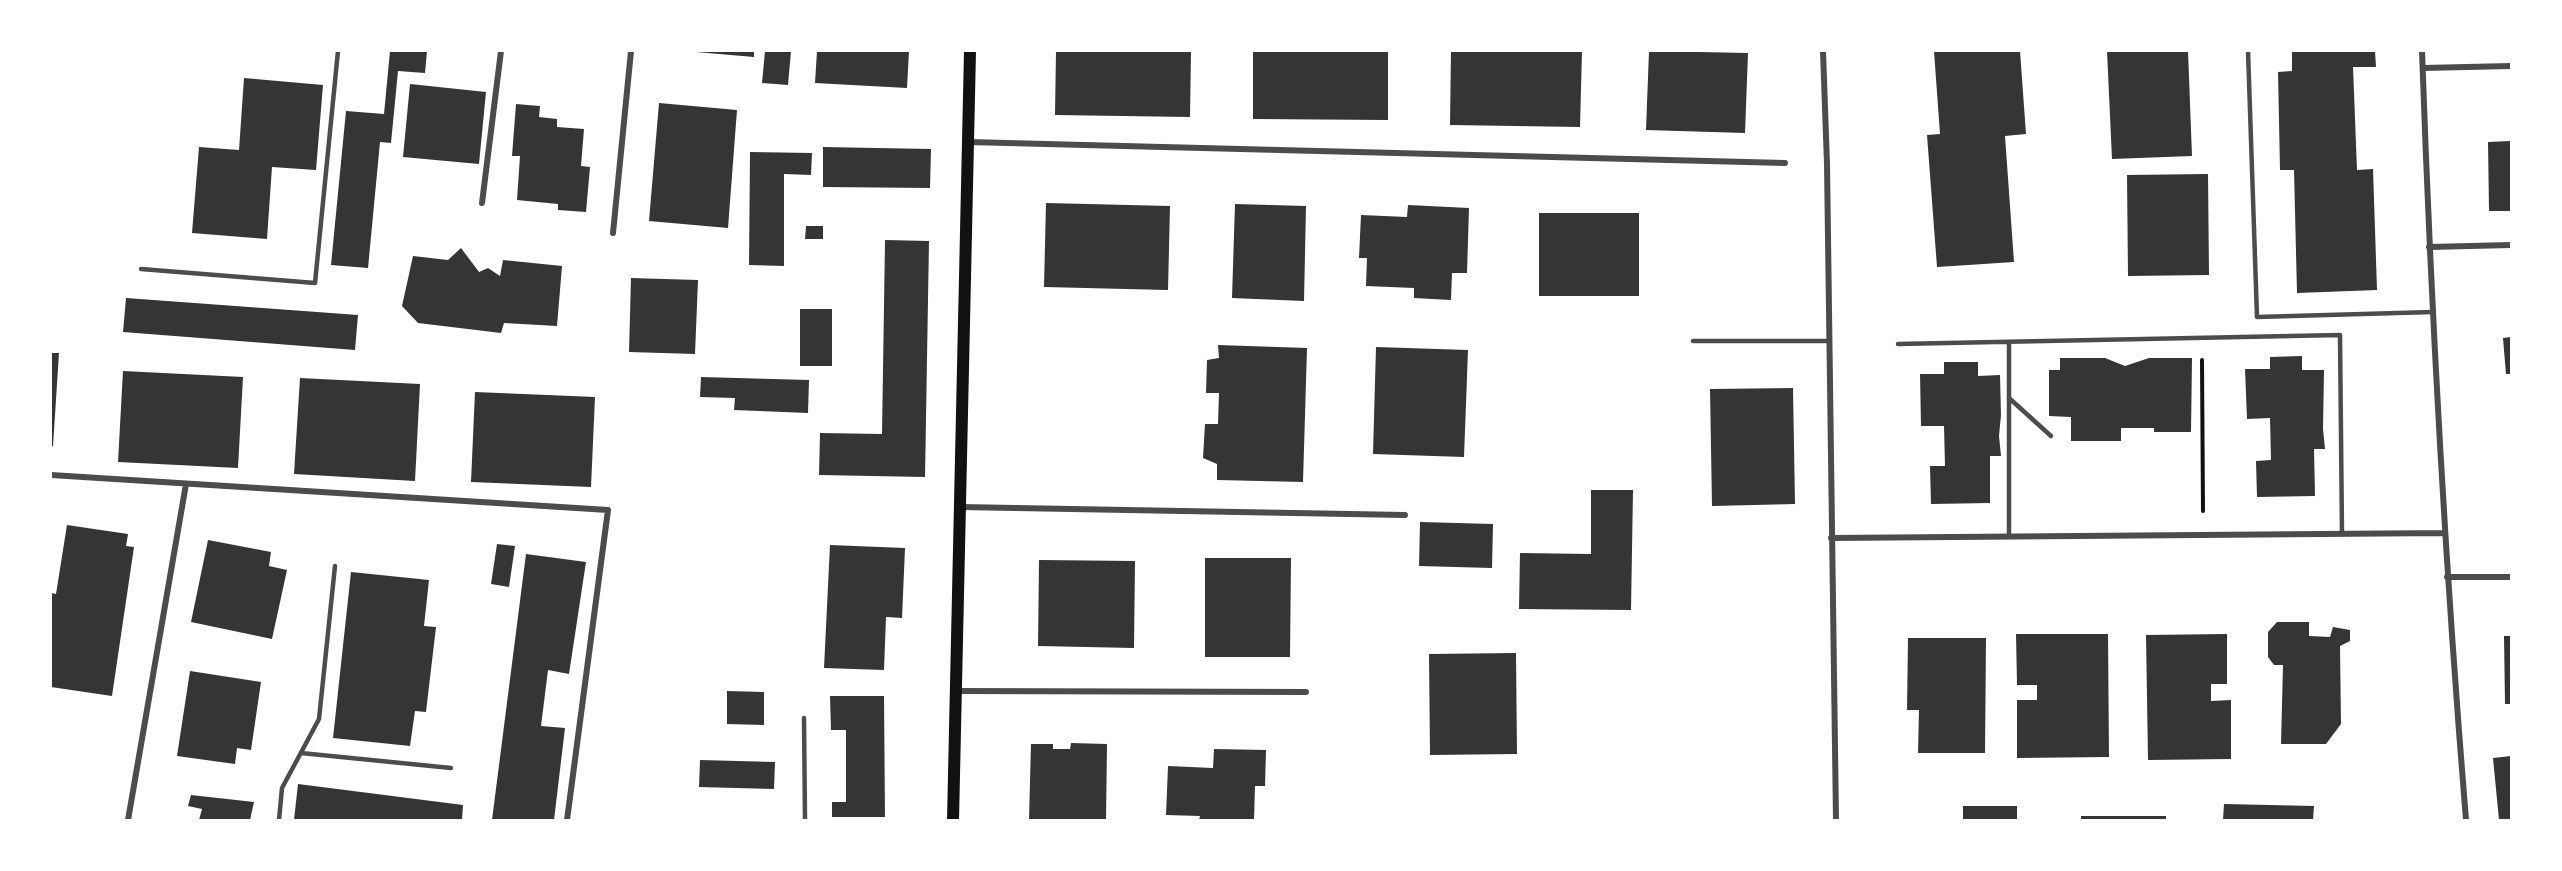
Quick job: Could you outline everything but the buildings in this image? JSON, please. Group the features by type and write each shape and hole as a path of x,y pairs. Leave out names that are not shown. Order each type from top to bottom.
{"main road":[{"path":"953,820 970,51"}],"street":[{"path":"482,203 501,51"},
{"path":"613,233 631,51"},
{"path":"1823,51 1827,164 1836,820"},
{"path":"2422,51 2447,577 2466,820"},
{"path":"2423,68 2511,66"},
{"path":"968,142 1785,162"},
{"path":"2430,247 2511,245"},
{"path":"51,475 608,510 567,820"},
{"path":"128,820 186,484"},
{"path":"960,507 1405,515"},
{"path":"1831,538 2445,533"},
{"path":"2447,577 2511,577"},
{"path":"956,691 1306,692"}],"lane":[{"path":"141,269 315,283 338,51"},
{"path":"2248,51 2257,317 2433,312"},
{"path":"1898,344 2340,335 2342,534"},
{"path":"1693,341 1829,341"},
{"path":"2009,342 2009,536"},
{"path":"2009,398 2050,436"},
{"path":"279,820 282,788 319,719 335,566"},
{"path":"804,718 805,820"},
{"path":"301,753 451,768"}],"path":[{"path":"2201,338 2203,535"}]}
